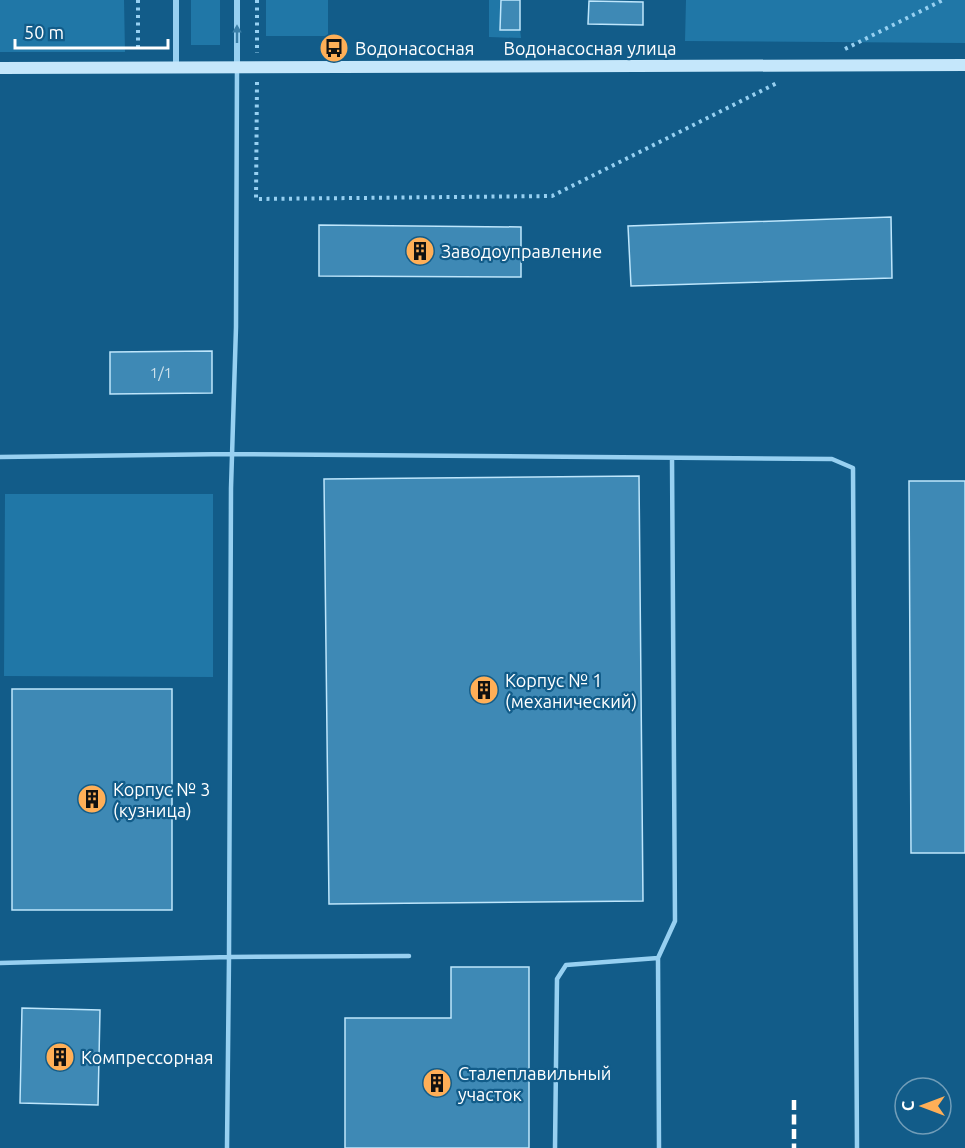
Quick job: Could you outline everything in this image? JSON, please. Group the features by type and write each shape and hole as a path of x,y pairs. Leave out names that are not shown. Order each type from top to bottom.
{"street":[{"path":"176,0 176,68"},
{"path":"237,0 237,68"},
{"name":"Водонасосная улица","path":"0,68 965,65"}],"lane":[{"path":"226,1148 230,957 231,454 236,327 237,68"},
{"path":"0,457 231,454 832,459 853,468 857,1148"},
{"path":"659,1148 658,958 675,921 672,458"},
{"path":"0,963 230,957 408,956"},
{"path":"555,1148 557,979 567,965 658,958"}],"path":[{"path":"138,0 138,52"},
{"path":"257,0 256,200 552,196 781,81"},
{"path":"842,50 943,0"}],"shaded area":[{"path":"0,0 124,0 125,52 0,52"},
{"path":"191,0 220,0 220,45 191,45"},
{"path":"266,0 328,0 328,36 266,36"},
{"path":"489,0 501,0 501,30 520,30 521,38 489,37"},
{"path":"686,0 965,0 965,43 685,41"},
{"path":"5,494 213,494 213,677 4,676"}],"building":[{"path":"501,0 520,0 520,30 500,30"},
{"path":"589,1 643,2 643,25 588,24"},
{"path":"891,217 892,278 631,286 628,226"},
{"name":"Заводоуправление","path":"319,225 521,227 521,277 319,276"},
{"path":"212,351 212,393 110,394 110,352"},
{"name":"Корпус № 1 (механический)","path":"639,476 643,901 329,904 324,479"},
{"path":"909,481 965,481 965,853 911,853"},
{"name":"Корпус № 3 (кузница)","path":"12,689 172,689 172,910 12,910"},
{"name":"Сталеплавильный участок","path":"451,967 529,967 529,1148 345,1148 345,1018 451,1018"},
{"name":"Компрессорная","path":"22,1008 100,1010 98,1105 20,1103"}],"railway":[{"path":"794,1100 794,1148"}],"place":[{"name":"Водонасосная","path":"334,48"},
{"name":"Заводоуправление","path":"420,251"},
{"name":"Корпус № 1 (механический)","path":"484,690"},
{"name":"Корпус № 3 (кузница)","path":"92,799"},
{"name":"Компрессорная","path":"60,1057"},
{"name":"Сталеплавильный участок","path":"437,1083"}]}
